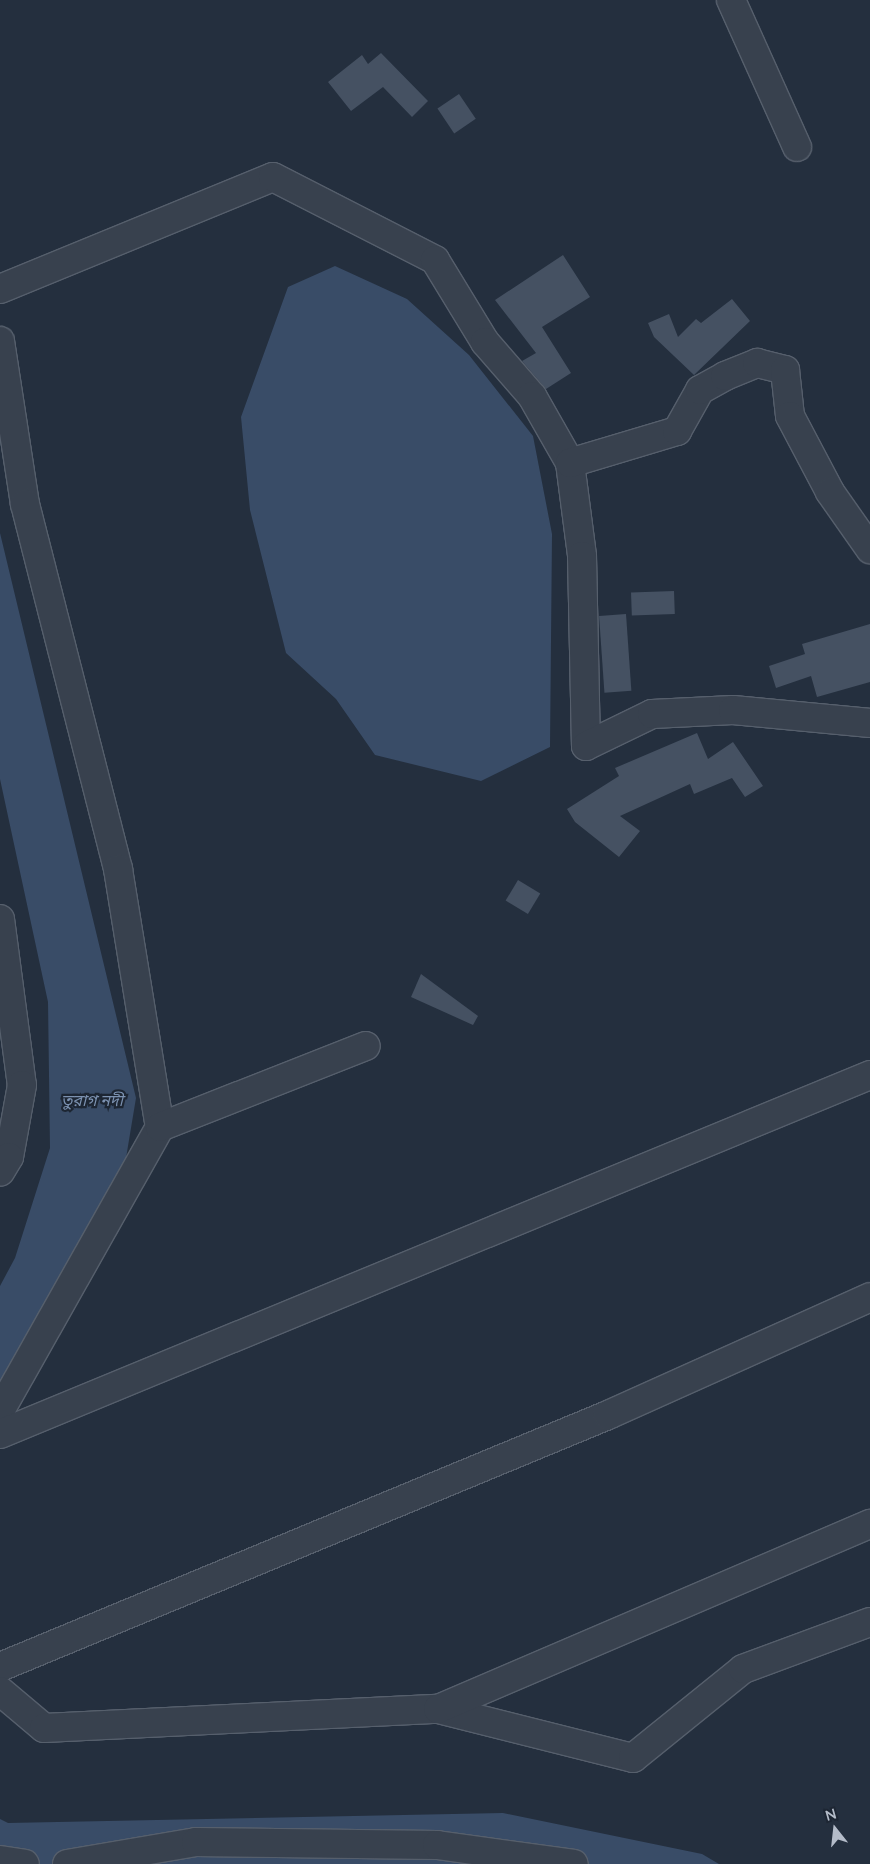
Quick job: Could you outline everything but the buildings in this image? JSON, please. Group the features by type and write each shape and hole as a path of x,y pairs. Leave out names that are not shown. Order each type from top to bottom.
{"street":[{"path":"731,0 796,147"},
{"path":"0,289 273,177 435,260 485,342 532,396 570,463 582,556 586,746 652,714 733,710 870,723"},
{"path":"0,341 25,504 118,870 160,1127 0,1411"},
{"path":"570,463 677,431 700,390 725,376 758,363 785,370 790,416 830,492 870,549"},
{"path":"0,919 22,1085 9,1157 0,1172"},
{"path":"160,1127 366,1046"},
{"path":"0,1434 870,1075"},
{"path":"0,1667 608,1415 870,1297"},
{"path":"438,1709 870,1524"},
{"path":"0,1691 44,1728 438,1709 633,1758 743,1669 870,1622"},
{"path":"67,1864 196,1842 437,1844 574,1864"},
{"path":"0,1860 25,1864"}],"water":[{"path":"335,266 407,299 469,355 533,436 552,534 550,747 481,781 375,755 336,699 286,653 250,510 241,417 288,287"},
{"name":"তুরাগ নদী","path":"0,533 136,1098 121,1188 0,1434 0,1286 15,1258 50,1148 48,1002 0,779"},
{"path":"503,1813 702,1854 719,1864 0,1864 0,1819 8,1823"}]}
